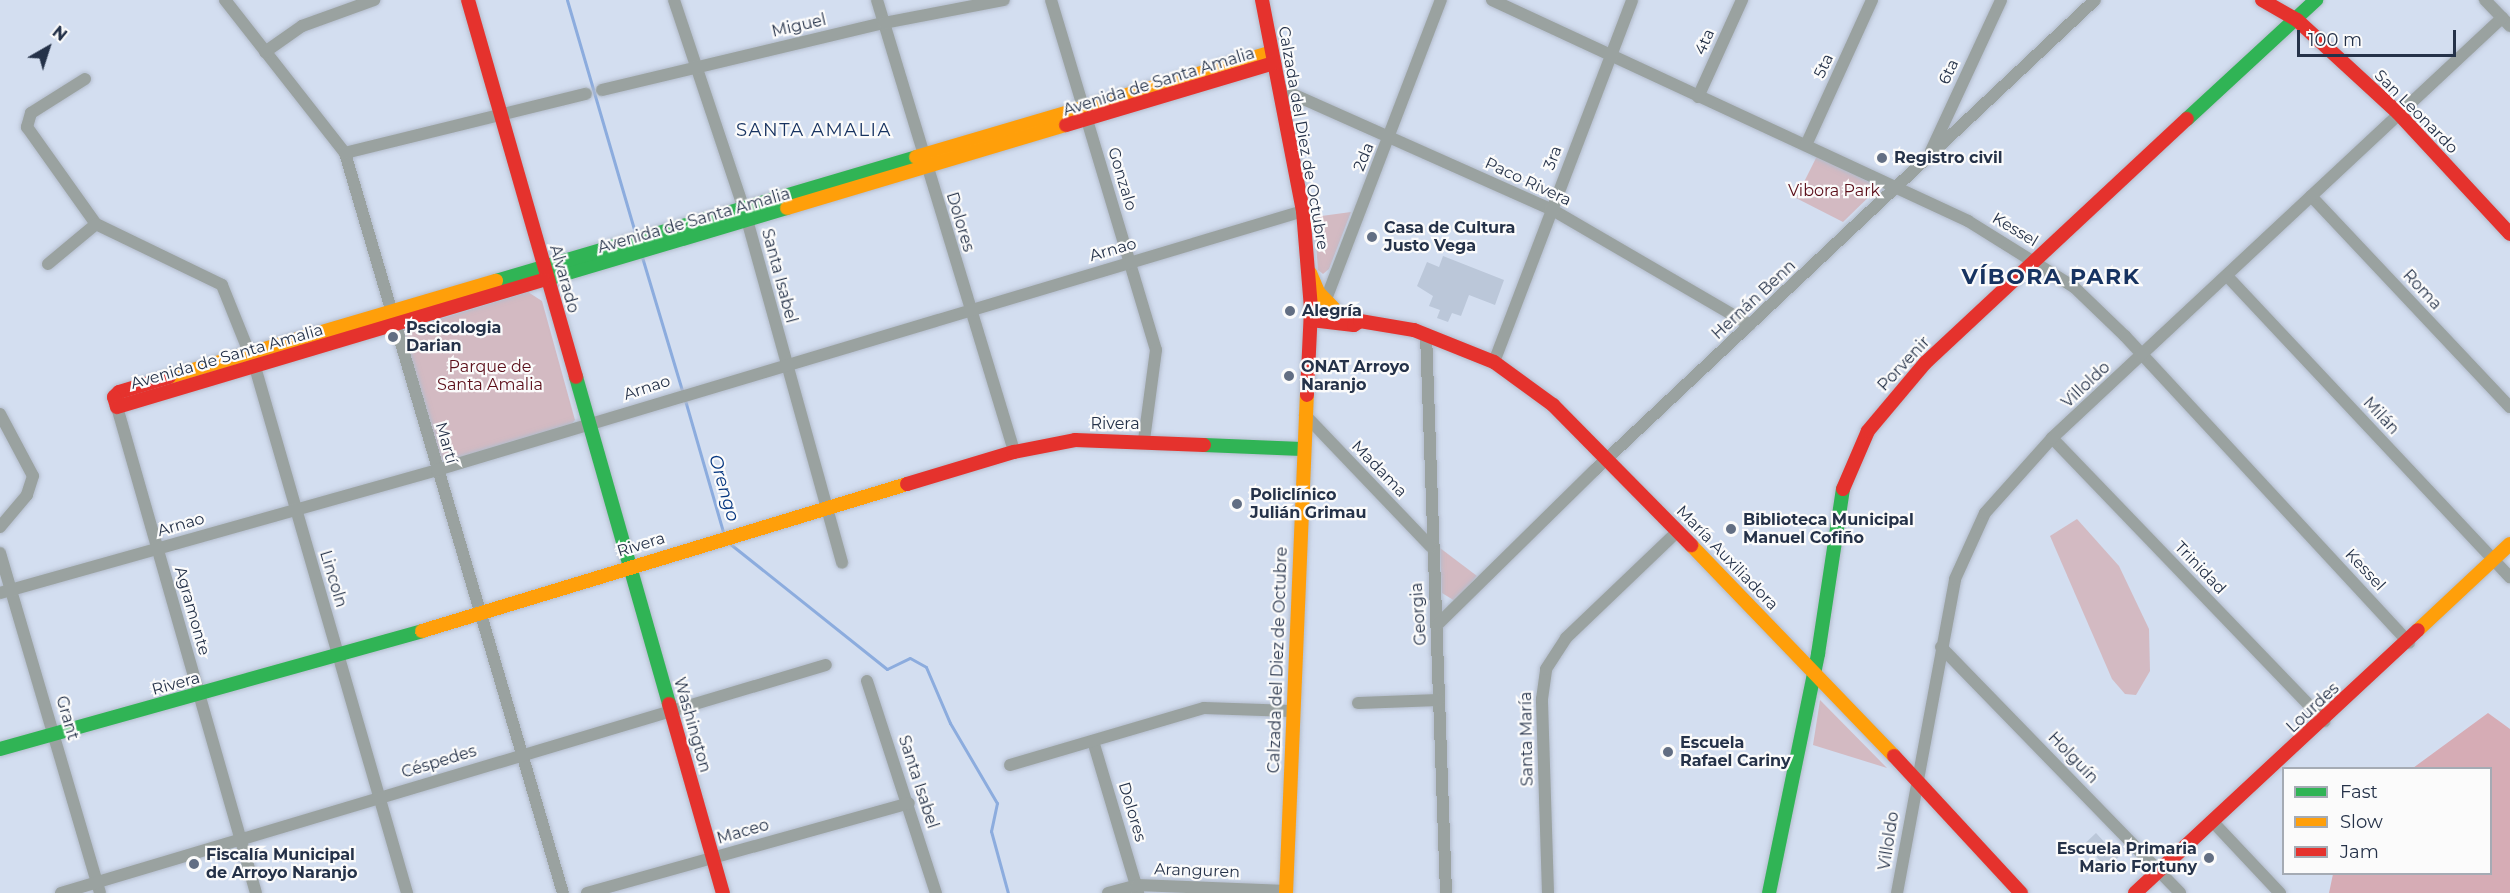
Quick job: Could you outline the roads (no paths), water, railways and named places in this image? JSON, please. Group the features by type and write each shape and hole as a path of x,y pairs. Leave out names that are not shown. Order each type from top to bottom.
{"street":[{"name":"Martí","path":"225,0 345,153 563,893"},
{"path":"265,51 302,26 374,0"},
{"name":"Alvarado","path":"468,0 498,115 546,273 629,566"},
{"name":"Santa Isabel","path":"675,0 746,216 784,363 842,563"},
{"name":"Dolores","path":"877,0 1014,452"},
{"name":"Miguel","path":"602,90 884,23 1004,0"},
{"name":"Gonzalo","path":"1051,0 1156,350 1144,440"},
{"name":"Calzada del Diez de Octubre","path":"1262,0 1303,211 1309,271 1317,312 1309,342 1302,449 1286,892"},
{"name":"2da","path":"1317,312 1390,137 1441,0"},
{"name":"Kessel","path":"1492,0 1968,221 2074,287 2143,355 2409,643"},
{"name":"3ra","path":"1494,362 1632,0"},
{"name":"4ta","path":"1698,97 1742,0"},
{"name":"5ta","path":"1806,145 1872,0"},
{"name":"6ta","path":"1928,158 2001,0"},
{"name":"Hernán Benn","path":"1437,625 1608,458 1898,190 1928,158 2095,0"},
{"name":"San Leonardo","path":"2262,0 2297,20 2398,113 2510,234"},
{"name":"Porvenir","path":"1769,893 1815,672 1839,499 1854,456 1881,414 1925,363 2316,0"},
{"path":"2485,0 2506,22"},
{"name":"Villoldo","path":"1897,893 1916,779 1955,579 1977,529 2002,492 2052,438 2228,277 2398,113 2506,22"},
{"name":"Avenida de Santa Amalia","path":"117,407 114,398 119,392 253,360 1085,116 1273,57"},
{"path":"48,264 96,224 27,127 31,113 85,79"},
{"name":"Paco Rivera","path":"1281,89 1551,209 1750,325"},
{"path":"345,153 586,94"},
{"name":"Roma","path":"2311,196 2510,407"},
{"name":"Arnao","path":"0,593 437,470 588,425 672,396 1303,211"},
{"name":"Lincoln","path":"96,224 215,280 225,293 253,360 406,893"},
{"name":"Milán","path":"2228,277 2510,577"},
{"name":"María Auxiliadora","path":"1317,312 1356,315 1360,321"},
{"name":"María Auxiliadora","path":"1317,312 1354,325 1360,321 1426,334 1494,362 1553,405 1608,458 1815,672 2020,893"},
{"name":"Georgia","path":"1426,334 1431,547 1437,625 1446,893"},
{"name":"Agramonte","path":"117,407 256,893"},
{"path":"0,414 33,476 27,495 0,527"},
{"name":"Madama","path":"1304,414 1431,547"},
{"name":"Trinidad","path":"2052,438 2324,721"},
{"name":"Rivera","path":"0,749 339,656 629,566 1014,452 1075,440 1144,440 1302,449"},
{"name":"Santa María","path":"1548,893 1542,699 1546,669 1571,632 1678,531"},
{"name":"Lourdes","path":"2135,893 2409,643 2510,544"},
{"name":"Grant","path":"0,553 13,589 99,888"},
{"name":"Washington","path":"629,566 723,893"},
{"name":"Holguín","path":"1941,647 2180,893"},
{"name":"Céspedes","path":"61,893 99,888 240,837 826,665"},
{"name":"Santa Isabel","path":"867,681 909,803 936,893"},
{"path":"1358,703 1439,700"},
{"path":"1010,765 1218,706 1292,711"},
{"name":"Dolores","path":"1093,741 1138,889"},
{"name":"Maceo","path":"587,893 909,803"},
{"path":"2213,822 2280,893"},
{"name":"Aranguren","path":"1108,893 1138,889 1286,892"}],"waterway":[{"name":"Orengo","path":"567,0 635,233"},
{"name":"Orengo","path":"642,257 683,394"},
{"name":"Orengo","path":"685,400 724,535"},
{"name":"Orengo","path":"729,543 887,669 910,658 926,667 950,723 997,803 991,831 1008,893"}],"place":[{"name":"Registro civil","path":"1882,158"},
{"name":"Casa de Cultura Justo Vega","path":"1372,237"},
{"name":"Alegría","path":"1290,311"},
{"name":"Pscicologia Darian","path":"393,337"},
{"name":"ONAT Arroyo Naranjo","path":"1289,376"},
{"name":"Policlínico Julián Grimau","path":"1237,504"},
{"name":"Biblioteca Municipal Manuel Cofiño","path":"1731,529"},
{"name":"Escuela Rafael Cariny","path":"1668,752"},
{"name":"Escuela Primaria Mario Fortuny","path":"2209,858"},
{"name":"Fiscalía Municipal de Arroyo Naranjo","path":"194,864"}],"district":[{"name":"SANTA AMALIA","path":"814,130"},
{"name":"VÍBORA PARK","path":"2051,277"}],"park label":[{"name":"Vibora Park","path":"1834,191"},
{"name":"Parque de Santa Amalia","path":"490,376"}]}
